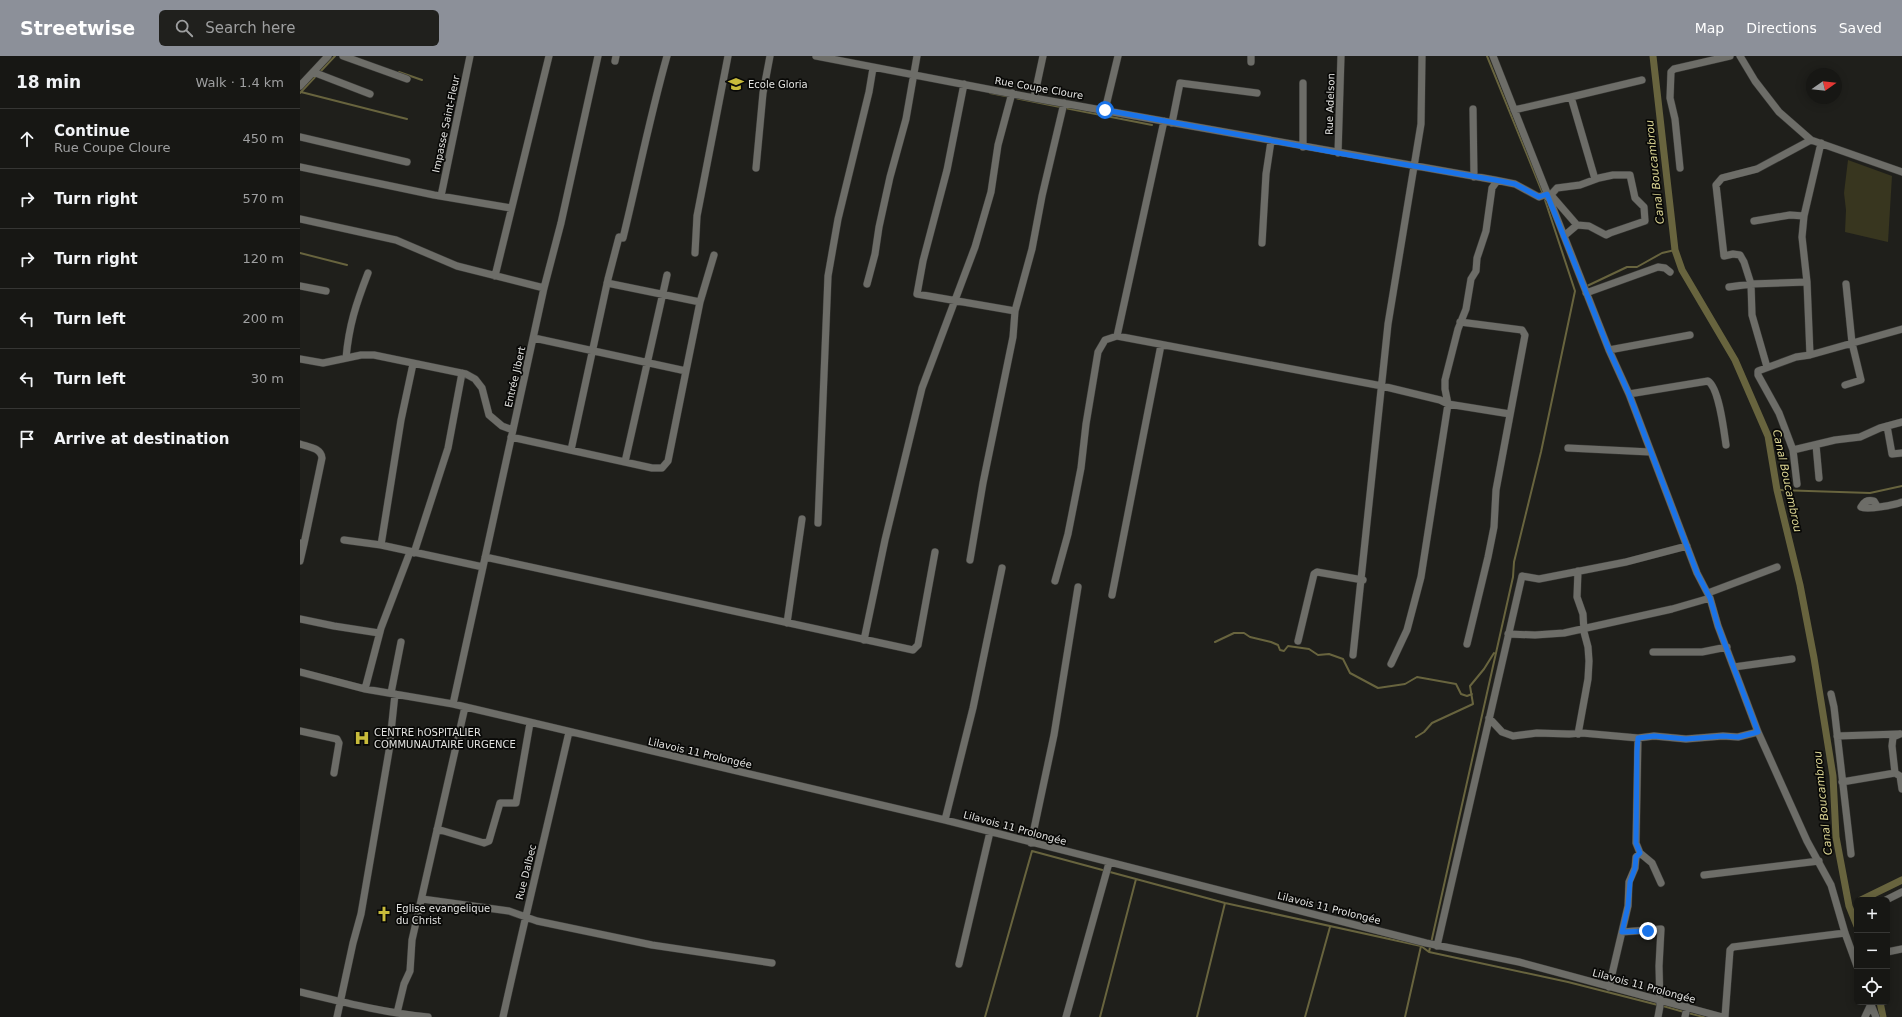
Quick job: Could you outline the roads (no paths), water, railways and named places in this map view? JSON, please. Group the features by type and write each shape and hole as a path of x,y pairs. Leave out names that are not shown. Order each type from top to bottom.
{"street":[{"path":"300,86 328,56"},
{"path":"343,56 407,79"},
{"name":"Impasse Saint-Fleur","path":"441,196 470,56"},
{"path":"495,276 549,56"},
{"name":"Entrée Jibert","path":"453,704 544,288 561,222 598,56"},
{"path":"571,450 607,283 641,165 648,128 667,56"},
{"path":"695,253 697,216 728,56"},
{"path":"756,168 763,100 770,56"},
{"name":"Rue Coupe Cloure","path":"816,56 1034,98 1515,184 1546,196"},
{"path":"867,284 875,254 879,227 889,184 906,119 917,56"},
{"path":"1034,98 1042,56"},
{"path":"1105,110 1118,56"},
{"name":"Rue Adelson","path":"1338,153 1341,56"},
{"path":"1353,655 1388,324 1421,124 1422,56"},
{"path":"1493,56 1546,196 1564,236 1609,350 1629,394 1697,573 1709,596 1758,732 1807,841 1830,885 1854,958"},
{"path":"1680,168 1676,119 1670,98 1671,72 1674,69 1730,56"},
{"path":"1740,56 1755,81 1779,112 1811,140 1902,172"},
{"path":"818,523 828,276 838,219 869,92 873,68"},
{"path":"313,72 370,94"},
{"path":"1514,110 1642,80"},
{"path":"1172,123 1180,83 1257,93"},
{"path":"1302,147 1303,83"},
{"path":"964,84 947,170 923,261 917,294 1015,311"},
{"path":"864,640 885,540 922,388 956,300 986,210 991,192 998,145 1012,93"},
{"path":"1571,97 1595,179"},
{"path":"970,560 983,483 1013,337 1015,311 1032,248 1042,196 1064,103"},
{"path":"1473,109 1474,177"},
{"path":"1117,336 1164,121"},
{"path":"300,137 407,162"},
{"path":"1767,367 1752,315 1751,284 1742,257 1734,254 1724,256 1716,185 1722,178 1757,169 1811,140"},
{"path":"1262,243 1266,174 1271,141"},
{"path":"1810,355 1808,282 1802,238 1804,216 1821,143"},
{"path":"300,167 441,196 511,208"},
{"path":"1613,175 1630,175 1635,198 1644,207 1645,221 1606,235 1596,228 1577,225 1546,196 1557,188 1580,185 1595,179 1613,175"},
{"path":"1391,664 1407,630 1421,577 1448,404 1445,380 1460,322 1466,308 1472,279 1476,271 1477,258 1486,231 1492,188 1497,181"},
{"path":"1754,221 1790,216 1804,216"},
{"path":"300,219 396,240 456,266 544,288"},
{"path":"1564,236 1577,225"},
{"path":"300,359 323,363 361,355 374,355 412,364 462,373 475,379 482,388 489,415 512,434 571,450 652,468 660,468 665,466 670,454 700,302 714,255"},
{"path":"1586,293 1658,267 1665,268 1670,272"},
{"path":"346,358 349,329 356,303 368,273"},
{"path":"625,462 646,362 667,275"},
{"path":"1729,287 1751,284 1808,282"},
{"path":"607,283 700,302"},
{"path":"1845,385 1861,380 1852,343 1846,284"},
{"path":"300,286 326,291"},
{"path":"1460,322 1492,325 1524,332 1496,490 1494,527 1466,644"},
{"path":"1797,484 1793,450 1779,413 1758,375 1758,371 1796,357 1810,355 1902,329"},
{"path":"1609,350 1690,335"},
{"path":"1054,581 1068,534 1081,468 1086,424 1098,352 1106,340 1117,336 1382,386 1440,400 1448,404 1510,414"},
{"path":"534,338 686,371"},
{"path":"1112,595 1161,345"},
{"path":"381,545 401,420 412,364"},
{"path":"365,689 379,633 412,552 448,448 462,373"},
{"path":"1629,394 1708,381 1713,388 1721,415 1726,445"},
{"path":"1793,450 1835,440 1849,440 1902,422"},
{"path":"1887,426 1892,454 1902,453"},
{"path":"300,444 318,450 321,452 322,458 302,544 300,561"},
{"path":"1816,445 1819,478"},
{"path":"1568,448 1650,452"},
{"path":"1877,506 1894,506 1902,502"},
{"path":"787,623 802,519"},
{"path":"344,540 381,545 483,567"},
{"path":"1437,946 1522,576 1539,579 1626,562 1687,546"},
{"path":"485,557 909,650 916,648 935,552"},
{"path":"1508,634 1549,634 1672,609 1709,596 1777,567"},
{"path":"945,820 972,708 1002,568"},
{"path":"1578,571 1577,597 1583,614 1589,661 1588,679 1578,734"},
{"path":"1298,641 1314,574 1317,572 1362,580"},
{"path":"1031,843 1054,735 1078,587"},
{"path":"300,619 379,633"},
{"path":"337,1017 339,1002 361,914 389,750 393,694 401,642"},
{"path":"1653,652 1702,652 1727,647"},
{"path":"1734,667 1792,659"},
{"name":"Lilavois 11 Prolongée","path":"300,672 365,689 453,704 945,820 1437,946 1518,962 1724,1017"},
{"path":"1831,694 1851,854"},
{"path":"397,1013 404,984 410,971 412,940 465,707"},
{"path":"1489,718 1502,732 1512,736 1537,733 1638,738 1654,736 1686,739 1723,736 1738,737 1758,732"},
{"path":"437,829 484,843 489,841 500,803 516,803 530,723"},
{"path":"300,731 337,739 339,743 334,773"},
{"name":"Rue Dalbec","path":"503,1017 525,915 537,872 569,732"},
{"path":"1837,736 1900,734"},
{"path":"1900,734 1893,737 1892,746 1902,789"},
{"path":"1638,738 1636,843 1640,853 1652,862 1661,883"},
{"path":"1842,782 1899,775"},
{"path":"959,964 990,832"},
{"path":"1609,987 1628,906 1630,882 1635,868 1636,857 1640,853"},
{"path":"1704,875 1819,862"},
{"path":"1066,1017 1109,863"},
{"path":"1890,898 1902,892"},
{"path":"422,899 509,911 525,915 537,921 652,945 772,963"},
{"path":"1622,932 1661,929 1659,966 1660,1000 1658,1017"},
{"path":"1724,1017 1730,950 1733,947 1845,933"},
{"path":"1890,951 1902,949"},
{"path":"300,992 339,1002 407,1016 428,1017"},
{"path":"1866,1017 1870,1005"},
{"path":"1872,1005 1876,1017"},
{"path":"1685,1017 1687,1007"}],"waterway":[{"path":"319,73 335,56"},
{"path":"1487,56 1543,194"},
{"name":"Canal Boucambrou","path":"1653,56 1675,250 1682,270 1735,360 1768,436 1777,490 1800,585 1814,658 1833,776 1836,837 1849,906 1854,918"},
{"path":"399,72 422,80"},
{"path":"300,93 316,76"},
{"path":"301,92 407,119"},
{"path":"990,93 1060,107"},
{"path":"1065,108 1152,125"},
{"path":"1429,952 1513,577 1514,562 1541,452 1575,291 1545,200"},
{"path":"1587,286 1627,267 1637,267 1662,253 1675,250"},
{"path":"300,253 347,265"},
{"path":"1777,490 1870,493 1902,486"},
{"path":"1215,642 1234,633 1244,633 1250,637 1278,645 1280,650 1284,651 1288,646 1309,649 1318,655 1329,654 1343,659 1350,673 1378,688 1405,684 1417,677 1456,684 1461,694 1467,696 1472,694"},
{"path":"1416,737 1424,732 1432,723 1473,704 1470,686 1484,669 1494,653"},
{"path":"985,1017 1032,851 1225,903 1421,946 1429,952 1568,982 1658,1005"},
{"path":"1100,1017 1136,879"},
{"path":"1867,897 1902,880"},
{"path":"1197,1017 1225,903"},
{"path":"1305,1017 1330,927"},
{"path":"1405,1017 1421,946"},
{"name":"Canal Boucambrou","path":"1881,1005 1883,1017"},
{"path":"1663,1006 1684,1012"},
{"path":"1688,1013 1704,1017"}],"place":[{"name":"Ecole Gloria","path":"736,84"},
{"name":"CENTRE hOSPITALIER COMMUNAUTAIRE URGENCE","path":"362,738"},
{"name":"Eglise evangelique du Christ","path":"384,914"}]}
